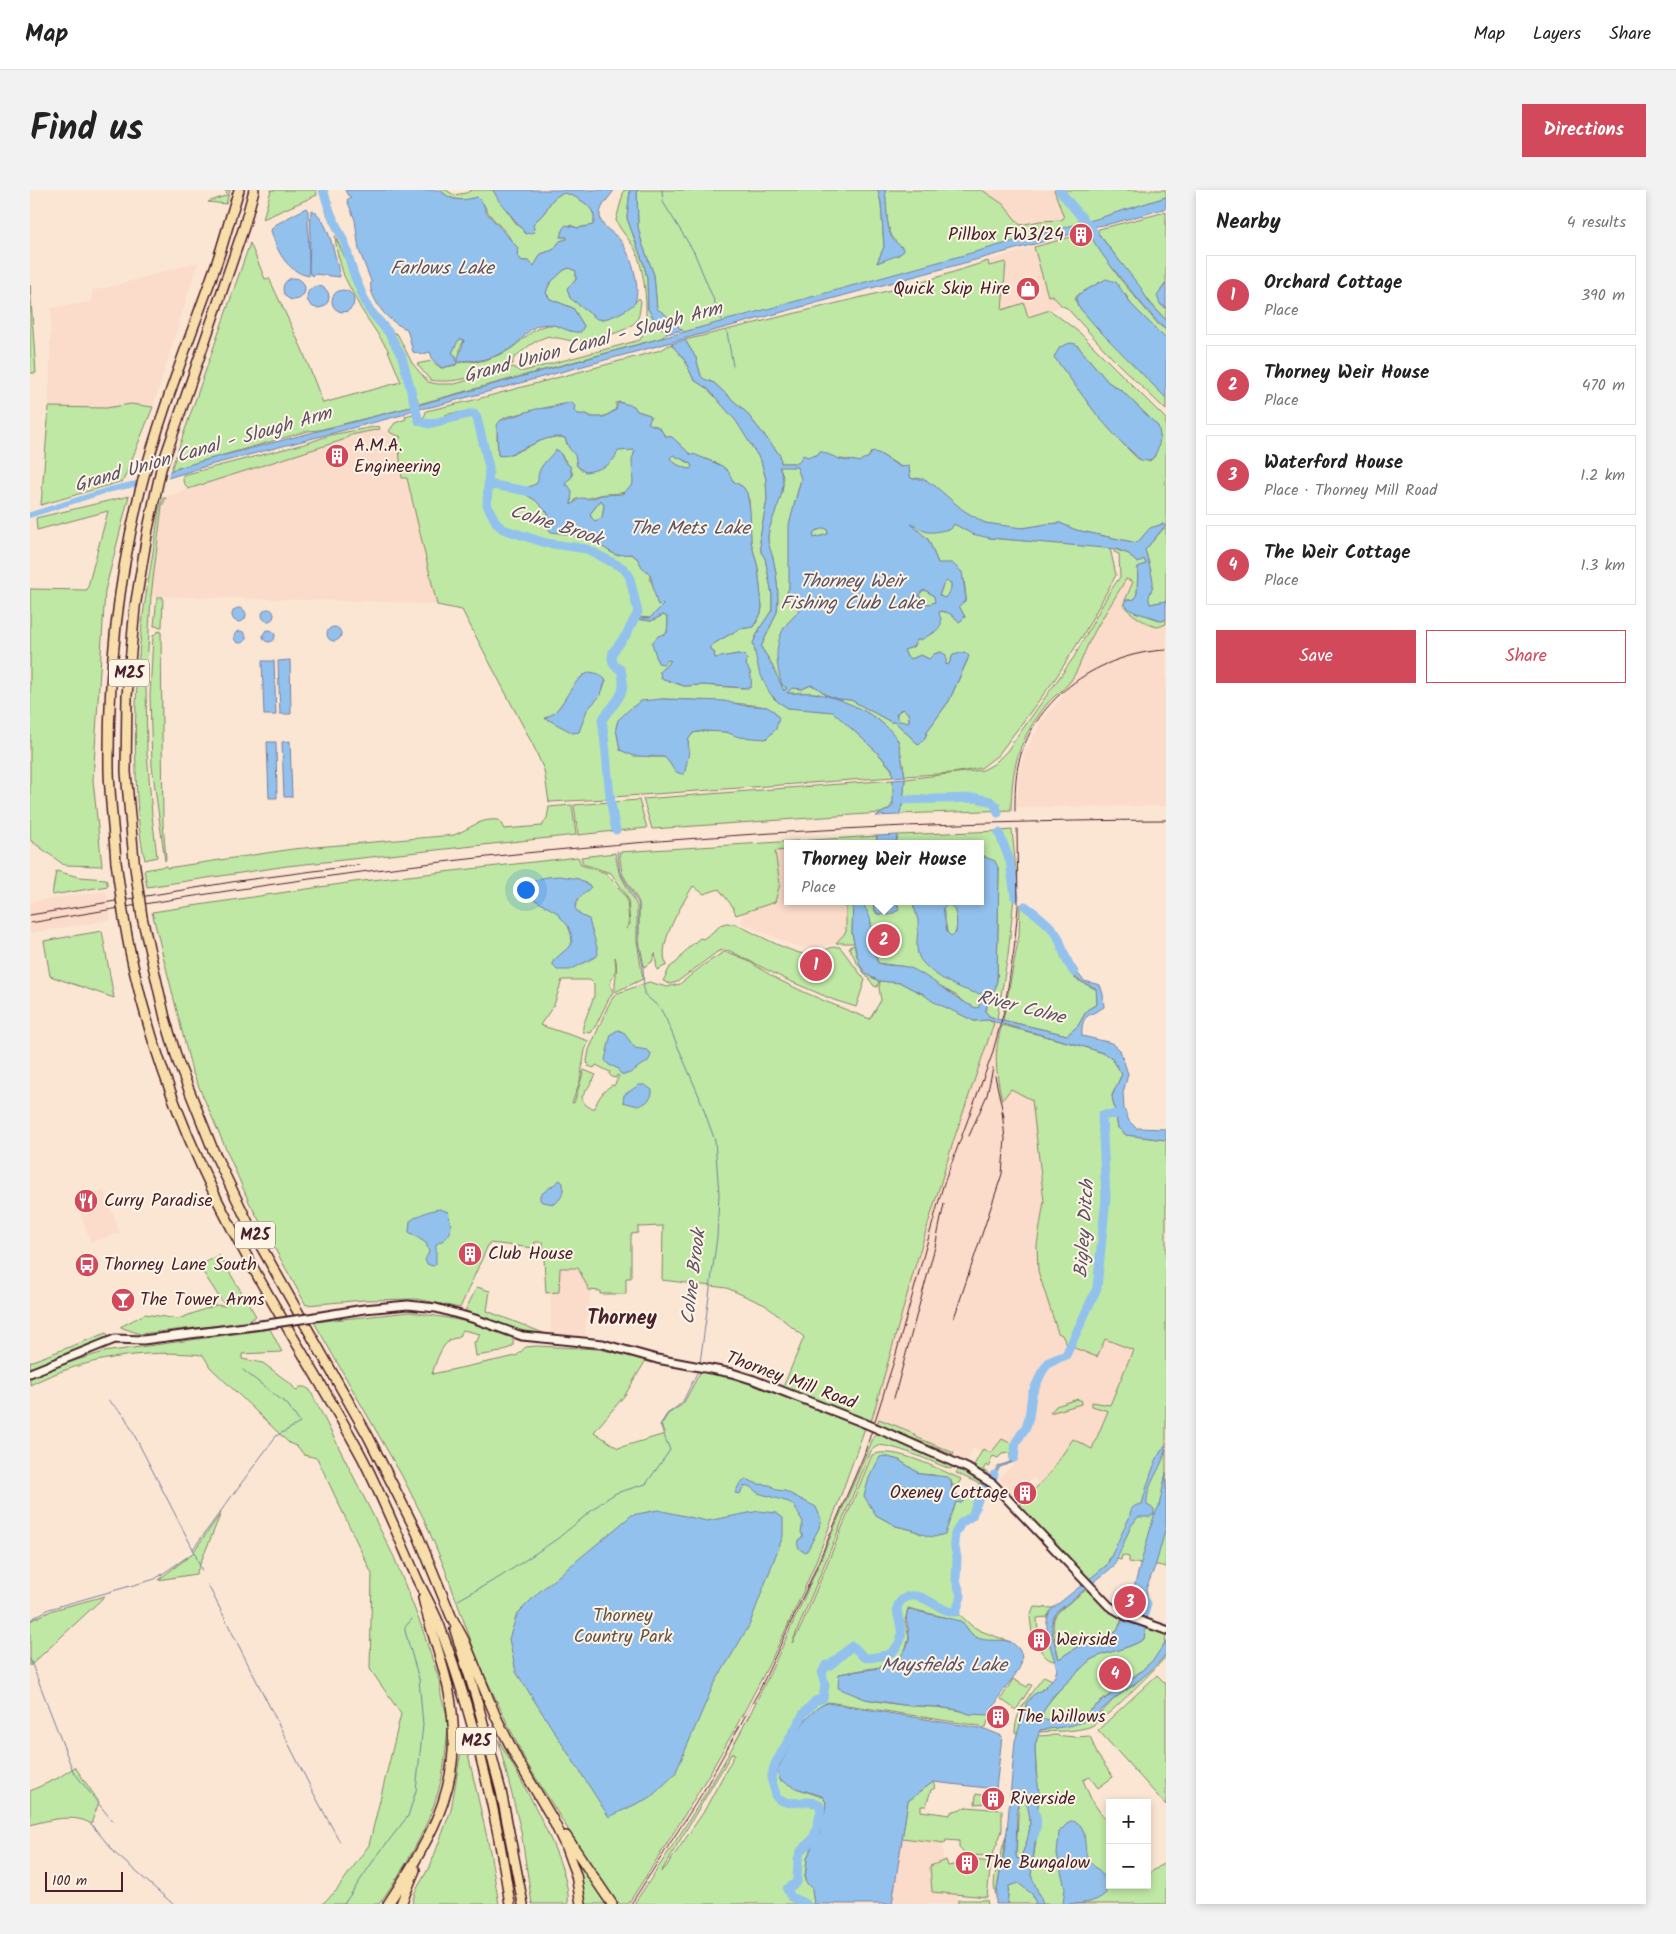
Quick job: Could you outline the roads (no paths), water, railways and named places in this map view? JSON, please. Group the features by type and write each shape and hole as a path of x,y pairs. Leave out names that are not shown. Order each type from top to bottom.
{"highway":[{"name":"M25","path":"239,190 217,262 163,414 144,475 118,603 110,697 109,774 116,862 124,919 149,1024 165,1076 194,1149 222,1211 251,1265 370,1473 438,1624 469,1717 492,1806 510,1904"},
{"name":"M25","path":"254,190 244,226 162,470 148,529 135,606 127,696 126,772 134,860 142,917 165,1018 178,1062 213,1150 250,1227 376,1452 417,1533 451,1616 501,1790 523,1904"},
{"path":"388,1904 420,1854 437,1821 446,1796 453,1762 454,1735 447,1684 420,1584"},
{"path":"451,1616 464,1640 501,1727 518,1761 552,1818 575,1869 579,1886 580,1904"},
{"path":"552,1818 612,1904"},
{"path":"401,1904 420,1854"}],"street":[{"name":"Thorney Mill Road","path":"30,1373 115,1339 143,1340 261,1325 364,1309 408,1305 436,1308 475,1319 522,1336 603,1344 657,1359 732,1373 864,1423 967,1468 990,1482 1109,1606 1126,1616 1165,1630"}],"water":[{"name":"Farlows Lake","path":"345,190 440,190 457,200 477,197 483,203 486,212 518,248 517,255 522,261 528,261 534,266 541,254 553,250 560,241 567,239 567,237 560,237 566,225 578,228 593,225 593,213 581,200 565,193 561,194 552,200 544,213 535,222 533,226 535,232 526,234 499,201 493,190 614,190 603,206 600,217 605,227 620,240 628,254 636,279 637,295 635,303 617,314 597,319 570,298 567,288 576,280 576,271 569,268 564,270 549,284 546,293 550,299 573,308 584,326 581,332 552,325 540,325 531,329 514,346 503,353 481,360 458,363 458,357 464,340 461,339 452,353 456,356 457,364 442,368 433,360 430,352 423,354 413,352 407,329 390,319 376,301 371,291 371,281 359,250 355,220 347,200 351,197"},
{"path":"630,190 637,190 638,227 654,275 657,309 682,330 667,334 666,330 659,327 648,309 647,278 644,265 627,218"},
{"path":"878,190 885,190 890,233 904,251 877,263 884,247 881,203"},
{"path":"1166,197 1166,208 1145,214 1109,224 1087,227 1075,233 210,465 142,486 144,479 198,462 411,407 1080,224"},
{"path":"306,208 308,211 309,276 294,270 284,259 279,252 271,230 275,225"},
{"path":"311,210 317,214 327,229 340,277 314,274 313,276 309,272"},
{"path":"1093,227 1141,288 1148,301 1166,320 1166,330 1148,312 1102,254 1087,229"},
{"path":"294,278 302,281 305,289 302,297 294,300 286,297 283,289 286,281"},
{"path":"1106,279 1116,282 1131,304 1166,339 1166,398 1078,306 1076,298 1079,294"},
{"path":"1166,283 1166,308 1160,304 1157,296"},
{"path":"318,286 326,289 329,297 326,305 318,308 310,305 307,297 310,289"},
{"path":"343,290 351,293 354,301 351,309 343,312 335,309 332,301 335,293"},
{"name":"Thorney Weir Fishing Club Lake","path":"685,340 696,358 701,376 714,383 745,411 780,455 781,463 798,463 803,455 808,457 817,455 820,451 842,460 859,462 868,458 873,451 900,467 909,466 910,477 913,479 924,479 963,510 985,523 1022,528 1060,523 1076,530 1137,543 1150,528 1163,524 1165,526 1145,550 1153,581 1149,601 1150,604 1166,601 1166,619 1162,621 1137,613 1128,609 1125,605 1126,600 1135,599 1138,567 1146,564 1144,559 1137,563 1129,554 1116,549 990,538 972,534 954,524 951,529 932,532 925,531 911,524 928,539 938,563 952,563 962,572 966,598 959,606 965,617 959,622 951,614 940,611 940,627 923,639 917,640 913,647 904,650 907,657 911,659 921,655 929,659 934,654 941,652 946,655 946,665 949,664 953,655 965,652 969,656 949,701 928,730 924,740 919,745 895,722 891,722 851,700 827,695 811,685 802,689 792,688 787,693 813,693 835,698 860,708 881,722 897,739 900,751 905,776 893,777 892,769 877,752 833,712 788,708 778,702 769,692 759,671 753,643 772,610 772,594 765,558 761,552 760,538 767,500 766,479 761,461 736,421 708,389 694,380 684,359 671,344","holes":["779,467 797,467 801,479 789,525 789,588 787,593 799,610 784,628 777,649 780,678 782,685 787,688 784,691 761,647 777,612 777,578 768,535 780,501 783,483","825,528 828,534 814,538 813,534 815,531","947,581 951,583 950,592 944,598 939,595","925,590 934,596 935,602 924,603 919,595","903,709 909,714 909,722 898,721 896,714"]},
{"path":"1070,343 1076,344 1108,382 1122,391 1158,426 1159,444 1152,459 1142,461 1119,440 1097,415 1054,357 1060,347"},
{"name":"The Mets Lake","path":"571,402 575,406 574,411 578,414 604,417 616,410 618,402 634,406 637,411 650,415 648,423 660,428 665,436 672,437 690,454 722,466 728,471 733,481 743,487 747,493 750,509 751,542 758,568 761,613 754,627 739,629 709,648 714,652 715,658 738,654 745,656 747,658 746,665 751,675 751,687 684,686 661,678 660,671 671,661 668,660 663,664 658,663 652,643 658,636 667,633 667,617 663,615 651,621 635,619 637,615 641,618 650,618 663,605 658,605 657,603 650,574 642,567 637,558 631,554 616,555 591,540 575,535 551,532 548,528 548,513 535,500 522,492 521,489 537,483 539,471 556,450 559,451 565,462 570,466 572,477 565,485 568,485 572,491 571,505 580,498 591,499 601,495 622,494 633,484 632,459 634,450 618,451 614,459 606,466 585,472 577,466 575,455 569,448 565,438 548,439 511,454 498,455 497,425 501,420 536,409 555,407","holes":["673,455 690,463 692,467 690,469 676,464 670,458","601,500 604,505 602,518 595,521 590,514"]},
{"path":"239,608 244,610 246,615 244,620 239,622 234,620 232,615 234,610"},
{"path":"266,609 270,609 274,615 270,621 266,621 262,617 262,613"},
{"path":"334,627 339,629 341,634 339,639 334,641 329,639 327,634 329,629"},
{"path":"271,630 274,631 274,641 267,642 264,641 263,634 264,631"},
{"path":"242,631 245,632 245,642 238,643 235,642 234,635 235,632"},
{"path":"290,660 291,714 280,714 278,661"},
{"path":"262,661 274,661 276,715 264,715"},
{"path":"590,672 599,674 606,680 600,696 587,710 579,732 573,733 545,718 555,712 574,684"},
{"path":"662,699 724,701 767,707 774,711 779,718 776,729 766,739 739,737 726,732 703,731 693,733 688,740 689,752 685,771 684,774 680,774 664,757 634,756 620,750 616,728 618,720 641,701"},
{"path":"290,741 292,797 284,797 282,742"},
{"path":"267,742 276,742 277,798 269,798"},
{"path":"905,779 903,803 899,815 876,816 893,805 893,780"},
{"path":"898,835 896,840 876,840 877,836"},
{"path":"984,857 995,861 999,870 997,980 995,990 988,994 988,1004 985,1011 989,1016 997,1019 1067,1035 1078,1026 1087,1010 1097,1004 1096,988 1081,981 1070,972 1064,963 1070,961 1084,981 1100,985 1103,994 1104,1007 1085,1019 1082,1036 1112,1043 1120,1050 1128,1074 1123,1093 1124,1109 1129,1121 1136,1128 1166,1129 1166,1140 1126,1135 1118,1128 1112,1096 1122,1074 1111,1057 1082,1046 988,1020 974,1021 932,1001 922,993 901,983 879,981 866,974 860,965 852,933 853,905 864,905 869,915 878,963 913,969 968,1004 976,1008 979,1007 982,994 956,986 936,974 921,961 917,950 918,920 914,905 951,905 984,905","holes":["951,905 955,911 956,933 951,936 947,932 943,908"]},
{"path":"560,876 579,879 591,887 578,899 575,908 580,915 589,919 598,955 570,970 557,970 553,965 553,961 572,942 568,926 556,912 528,896 526,889 537,880 545,877"},
{"path":"874,905 897,905 899,910 889,915 878,914"},
{"path":"618,1030 623,1032 635,1048 647,1050 651,1053 648,1061 628,1074 621,1074 617,1068 609,1065 605,1060 611,1034"},
{"path":"639,1085 645,1085 652,1090 648,1100 638,1106 623,1102 624,1095"},
{"path":"560,1180 563,1183 563,1189 559,1200 554,1204 542,1202 540,1195"},
{"path":"440,1209 448,1212 451,1227 449,1235 436,1244 436,1264 433,1266 427,1264 425,1260 429,1252 426,1243 409,1232 410,1221 424,1213"},
{"path":"1166,1444 1163,1459 1147,1497 1147,1505 1154,1509 1154,1514 1149,1517 1138,1517 1131,1526 1114,1566 1058,1611 1054,1616 1052,1628 1059,1659 1086,1641 1099,1639 1116,1632 1124,1618 1146,1626 1144,1639 1131,1646 1090,1660 1053,1696 1043,1712 1043,1718 1058,1720 1087,1713 1139,1673 1154,1659 1166,1641 1166,1654 1149,1672 1090,1719 1069,1726 1040,1730 1035,1745 1040,1798 1036,1813 1037,1827 1031,1875 1043,1904 1036,1904 1032,1894 1018,1883 1009,1886 1007,1904 996,1904 996,1894 1006,1842 1015,1741 1027,1702 1033,1695 1045,1688 1055,1676 1057,1669 1048,1637 1047,1621 1049,1614 1053,1608 1107,1565 1132,1509 1142,1504 1151,1472","holes":["1019,1799 1024,1799 1029,1814 1030,1829 1020,1858 1017,1859 1017,1809"]},
{"path":"1014,1445 1016,1447 1014,1462 1000,1467 993,1479 991,1477 998,1466 1013,1461"},
{"path":"884,1456 899,1460 920,1474 948,1477 951,1480 952,1493 964,1497 965,1500 961,1503 956,1502 945,1534 934,1537 927,1536 896,1526 876,1515 864,1496 869,1478 880,1457"},
{"path":"1166,1472 1166,1527 1156,1564 1146,1589 1149,1605 1145,1604 1144,1600 1137,1598 1137,1594 1133,1591 1154,1516 1159,1506"},
{"path":"745,1479 758,1484 770,1485 816,1507 821,1519 819,1528 807,1551 802,1551 798,1546 798,1540 803,1537 801,1532 803,1522 794,1506 789,1502 758,1493 749,1486 743,1487 740,1494 735,1493 740,1483"},
{"path":"658,1510 707,1521 759,1511 776,1513 783,1518 783,1536 749,1626 713,1686 675,1774 651,1797 609,1817 516,1672 509,1639 517,1614 539,1592 632,1515"},
{"name":"Maysfields Lake","path":"908,1609 960,1621 976,1637 984,1640 1011,1642 1021,1652 1021,1664 999,1697 990,1715 969,1714 959,1710 903,1705 865,1699 838,1688 839,1674 886,1667 898,1659 909,1641 906,1617"},
{"path":"828,1703 985,1729 1002,1736 996,1789 933,1782 908,1801 892,1904 814,1904 812,1889 805,1881 807,1859 813,1843 820,1833 821,1818 825,1813 826,1802 822,1796 796,1788 780,1780 777,1770 805,1721 812,1713"},
{"path":"1070,1821 1076,1822 1083,1829 1089,1861 1103,1875 1105,1880 1106,1893 1102,1897 1081,1903 1063,1904 1065,1888 1057,1854 1059,1832"}],"waterway":[{"name":"Colne Brook","path":"323,190 368,308 389,333 402,357 419,421 429,424 469,414 474,414 477,418 489,467 487,505 497,524 503,529 546,543 587,549 623,568 629,575 638,612 626,635 613,652 612,659 614,665 621,670 623,686 619,698 602,720 611,803 616,830"},
{"path":"662,190 663,202 694,252 722,320"},
{"path":"1059,190 1094,232"},
{"path":"727,332 733,366"},
{"name":"Grand Union Canal - Slough Arm","path":"30,515 108,490 144,482"},
{"path":"488,484 532,492"},
{"path":"899,800 976,798 990,801 996,806 998,813"},
{"path":"999,833 1010,861 1015,897"},
{"name":"Colne Brook","path":"617,851 620,872 639,905 638,941 643,966 644,994 660,1008 666,1019 699,1096 715,1141 719,1194 717,1237 700,1363"},
{"name":"Bigley Ditch","path":"1025,906 1057,934 1074,972"},
{"name":"Bigley Ditch","path":"1014,1458 1016,1442 1026,1427 1032,1394 1042,1372 1049,1362 1066,1355 1097,1288 1106,1198 1102,1115 1121,1114"},
{"name":"Colne Brook","path":"458,1600 500,1577 557,1539 602,1502 616,1493 646,1484 670,1450 660,1425 667,1414 682,1403 699,1369"},
{"path":"193,1549 276,1436 300,1423 288,1405 243,1370"},
{"path":"107,1399 124,1415 193,1549 202,1571"},
{"name":"Bigley Ditch","path":"956,1612 961,1596 956,1580 955,1534 961,1523 972,1516 981,1492 994,1475"},
{"path":"30,1620 49,1609 155,1579 187,1557"},
{"path":"208,1585 340,1842"},
{"name":"Bigley Ditch","path":"806,1904 791,1897 787,1889 797,1882 798,1859 801,1851 812,1840 821,1810 819,1804 814,1802 793,1803 777,1798 771,1778 775,1764 804,1713 815,1701 823,1698 825,1685 822,1673 826,1665 829,1666 852,1646 864,1657 869,1658 888,1655 897,1647 901,1640 897,1611 898,1605 902,1600 908,1596 921,1597 947,1611 953,1612"},
{"name":"River Colne","path":"1138,1626 1141,1625 1147,1604 1142,1596"},
{"name":"Colne Brook","path":"344,1904 376,1857 408,1816 416,1791 423,1725 419,1679 405,1631 405,1627 412,1619"},
{"path":"30,1659 73,1771 113,1822"},
{"name":"River Colne","path":"1031,1803 1036,1820 1033,1837"},
{"path":"91,1824 116,1854 173,1904"}],"railway":[{"path":"1015,811 1019,761 1028,738 1040,717 1056,698 1074,682 1095,669 1118,659 1166,650"},
{"path":"30,923 332,876 524,853 799,831 982,823 1166,820"},
{"path":"631,1904 703,1792 759,1691 812,1577 864,1455 894,1361 943,1186 992,1055 1004,1011 1014,950 1018,907 1017,829"},
{"path":"30,915 238,881 359,865"},
{"path":"969,1136 987,1095 993,1068"},
{"path":"995,1076 1004,1117"},
{"path":"954,1318 1002,1174 1005,1139 1002,1111"},
{"path":"894,1398 935,1247 944,1204"}],"place":[{"name":"Pillbox FW3/24","path":"1081,235"},
{"name":"Quick Skip Hire","path":"1028,289"},
{"name":"A.M.A. Engineering","path":"337,456"},
{"name":"Thorney Weir House","path":"884,940"},
{"name":"Orchard Cottage","path":"816,965"},
{"name":"Curry Paradise","path":"86,1201"},
{"name":"Club House","path":"470,1254"},
{"name":"Thorney Lane South","path":"87,1265"},
{"name":"The Tower Arms","path":"123,1300"},
{"name":"Oxeney Cottage","path":"1025,1493"},
{"name":"Waterford House","path":"1130,1602"},
{"name":"Weirside","path":"1039,1640"},
{"name":"The Weir Cottage","path":"1115,1674"},
{"name":"The Willows","path":"998,1717"},
{"name":"Riverside","path":"993,1799"},
{"name":"The Bungalow","path":"967,1863"}],"district":[{"name":"Thorney","path":"622,1319"}],"park label":[{"name":"Thorney Country Park","path":"623,1626"}]}
